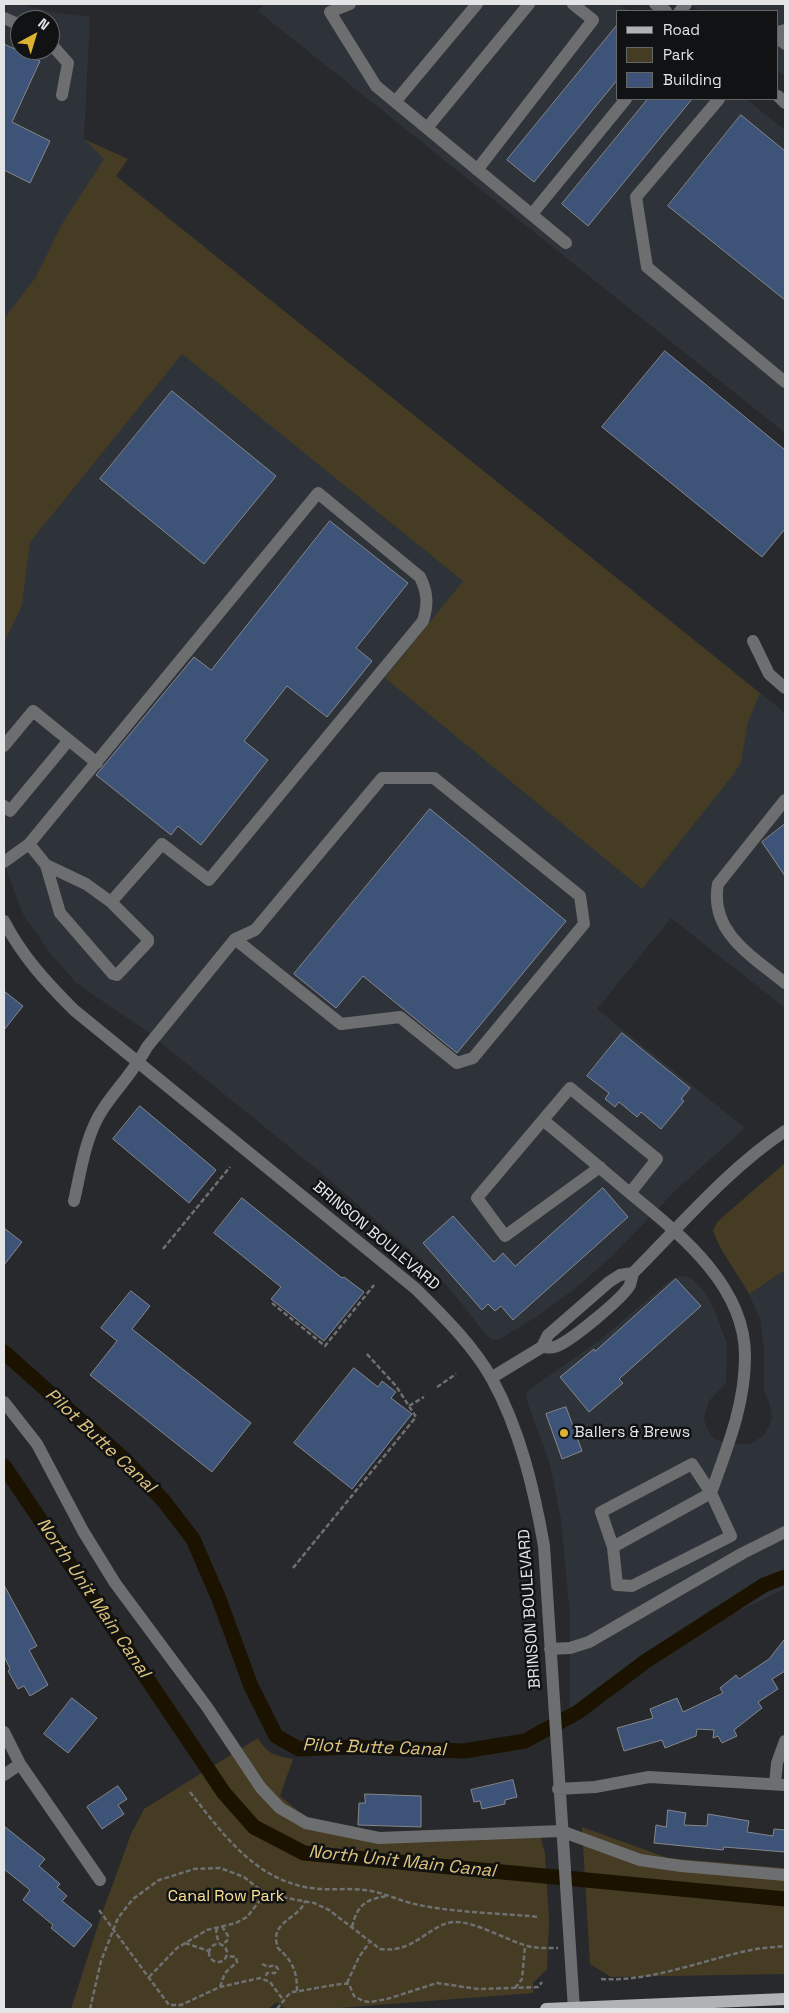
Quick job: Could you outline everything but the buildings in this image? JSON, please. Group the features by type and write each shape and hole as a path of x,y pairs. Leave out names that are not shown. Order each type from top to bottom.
{"main road":[{"path":"546,2009 785,1999"}],"street":[{"path":"350,4 330,12 376,86 566,243"},
{"path":"394,102 477,4"},
{"path":"427,128 530,4"},
{"path":"477,170 594,20 573,4"},
{"path":"60,54 68,63 62,95"},
{"path":"532,214 625,100"},
{"path":"718,100 636,197 647,267 785,382"},
{"path":"4,862 29,844 318,493 420,577 425,587 428,604 424,621 209,880 162,844 111,902"},
{"path":"753,641 769,674 785,688"},
{"path":"4,746 33,711 97,763"},
{"path":"4,806 10,811 69,740"},
{"path":"74,1201 88,1143 102,1111 139,1063 147,1047 235,939 256,930 382,778 434,778 580,896 584,924 474,1058 457,1063 400,1018 341,1024 235,939"},
{"path":"785,800 718,884 715,900 721,923 737,944 785,983"},
{"path":"29,844 46,865 60,913 113,974 117,974 148,942 148,939 111,902 86,884 46,865"},
{"name":"BRINSON BOULEVARD","path":"4,921 17,946 38,974 74,1010 416,1288 453,1327 491,1378 507,1410 534,1492 544,1546 558,1789 574,2008"},
{"path":"600,1167 504,1236 477,1198 570,1088 657,1159 630,1193"},
{"path":"544,1121 675,1231 710,1269 734,1309 742,1334 745,1356 739,1412 711,1493 613,1546"},
{"path":"491,1378 542,1347 554,1347 563,1343 599,1315 621,1296 630,1284 633,1273 675,1231 748,1161 785,1131"},
{"path":"542,1347 548,1335 609,1282 620,1275 633,1273"},
{"path":"4,1402 37,1444 83,1531 114,1583 207,1707 261,1788 280,1808 306,1822 380,1838 562,1838 640,1860 681,1866 785,1875"},
{"path":"692,1464 711,1493 731,1536 632,1586 617,1585 613,1546 601,1512 692,1464"},
{"path":"550,1649 570,1648 589,1642 743,1553 785,1532"},
{"path":"4,1732 20,1764 100,1880"},
{"path":"558,1789 595,1786 649,1776 780,1785 777,1763 785,1742"},
{"path":"4,1776 20,1764"}],"path":[{"path":"163,1249 230,1168"},
{"path":"272,1304 325,1346 374,1286"},
{"path":"293,1568 416,1417 396,1386 366,1353"},
{"path":"437,1387 456,1374"},
{"path":"409,1406 424,1397"},
{"path":"190,1792 225,1837 252,1862 282,1881 310,1888 356,1888 426,1906 539,1916"},
{"path":"90,2009 101,1961 113,1926 133,1899 159,1880 194,1869 220,1868 244,1877 265,1894 277,1898 305,1901 329,1910 352,1927 369,1943 389,1951 413,1944 443,1926 454,1922 470,1925 537,1949 570,1948"},
{"path":"149,1977 163,1961 185,1943 207,1930 247,1917 265,1894"},
{"path":"352,1927 355,1914 362,1904 372,1898 388,1896"},
{"path":"297,1991 296,1968 278,1948 276,1937 285,1921 302,1909 305,1901"},
{"path":"99,1910 113,1926 166,2001 175,2006 220,1987 265,1978"},
{"path":"218,1927 216,1933 220,1944 227,1949 227,1956 222,1961 215,1962 210,1958 209,1951 212,1945 220,1944 227,1941 228,1936 222,1926"},
{"path":"185,1943 209,1951"},
{"path":"347,1983 358,1957 369,1943"},
{"path":"515,1988 522,1979 525,1946"},
{"path":"601,1979 652,1974 751,1950 785,1946"},
{"path":"220,1987 225,1973 238,1962 236,1957 227,1956"},
{"path":"262,1964 268,1967 275,1965 278,1969 275,1973 267,1973 265,1978"},
{"path":"265,1978 284,2000"},
{"path":"347,1983 358,2000 370,2002 387,1999 437,1982 478,1989 538,1987 542,1982"},
{"path":"277,2009 288,1995 297,1991 347,1983"}],"shaded area":[{"path":"4,4 21,4 44,10 10,10 10,60 60,60 60,13 90,17 84,139 128,159 116,176 785,713 785,1008 671,918 597,1009 745,1128 677,1189 611,1257 575,1289 536,1317 500,1339 493,1340 487,1336 449,1288 422,1260 319,1171 145,1030 76,983 49,952 23,914 4,864"},
{"path":"264,4 618,4 627,10 616,10 616,100 747,100 785,130 785,433 258,11"},
{"path":"690,4 785,4 785,77 779,72 779,10 699,10"},
{"path":"785,1270 785,1589 728,1616 641,1672 605,1702 570,1721 570,1615 561,1520 550,1464 528,1404 526,1392 600,1340 671,1279 680,1276 690,1277 704,1291 716,1313 727,1344 726,1383 709,1401 704,1418 707,1429 714,1439 731,1444 751,1444 765,1434 772,1419 770,1405 764,1390 764,1348 760,1319 749,1294"}],"green space":[{"path":"84,139 128,159 116,176 760,693 748,722 741,762 733,775 642,889 385,678 463,581 182,354 30,542 22,605 4,643 4,319 36,277 62,224 104,159"},
{"path":"785,1163 785,1270 749,1294 724,1254 713,1230 718,1221"},
{"name":"Canal Row Park","path":"258,1738 268,1751 293,1759 280,1796 307,1818 379,1835 538,1826 545,1854 549,1920 547,1969 533,1983 533,1993 326,2009 286,2009 277,2002 268,2009 71,2009 99,1922 131,1834 144,1809"},
{"path":"582,1827 668,1858 785,1868 785,1974 611,1977 590,1964"}],"waterway":[{"name":"Pilot Butte Canal","path":"4,1352 123,1458 163,1500 193,1539 219,1599 251,1686 276,1736 299,1749 351,1747 464,1751 525,1741 578,1712 646,1661 764,1585 785,1577"},
{"name":"North Unit Main Canal","path":"4,1466 224,1793 254,1827 304,1853 785,1899"}],"place":[{"name":"Ballers & Brews","path":"564,1433"}]}
